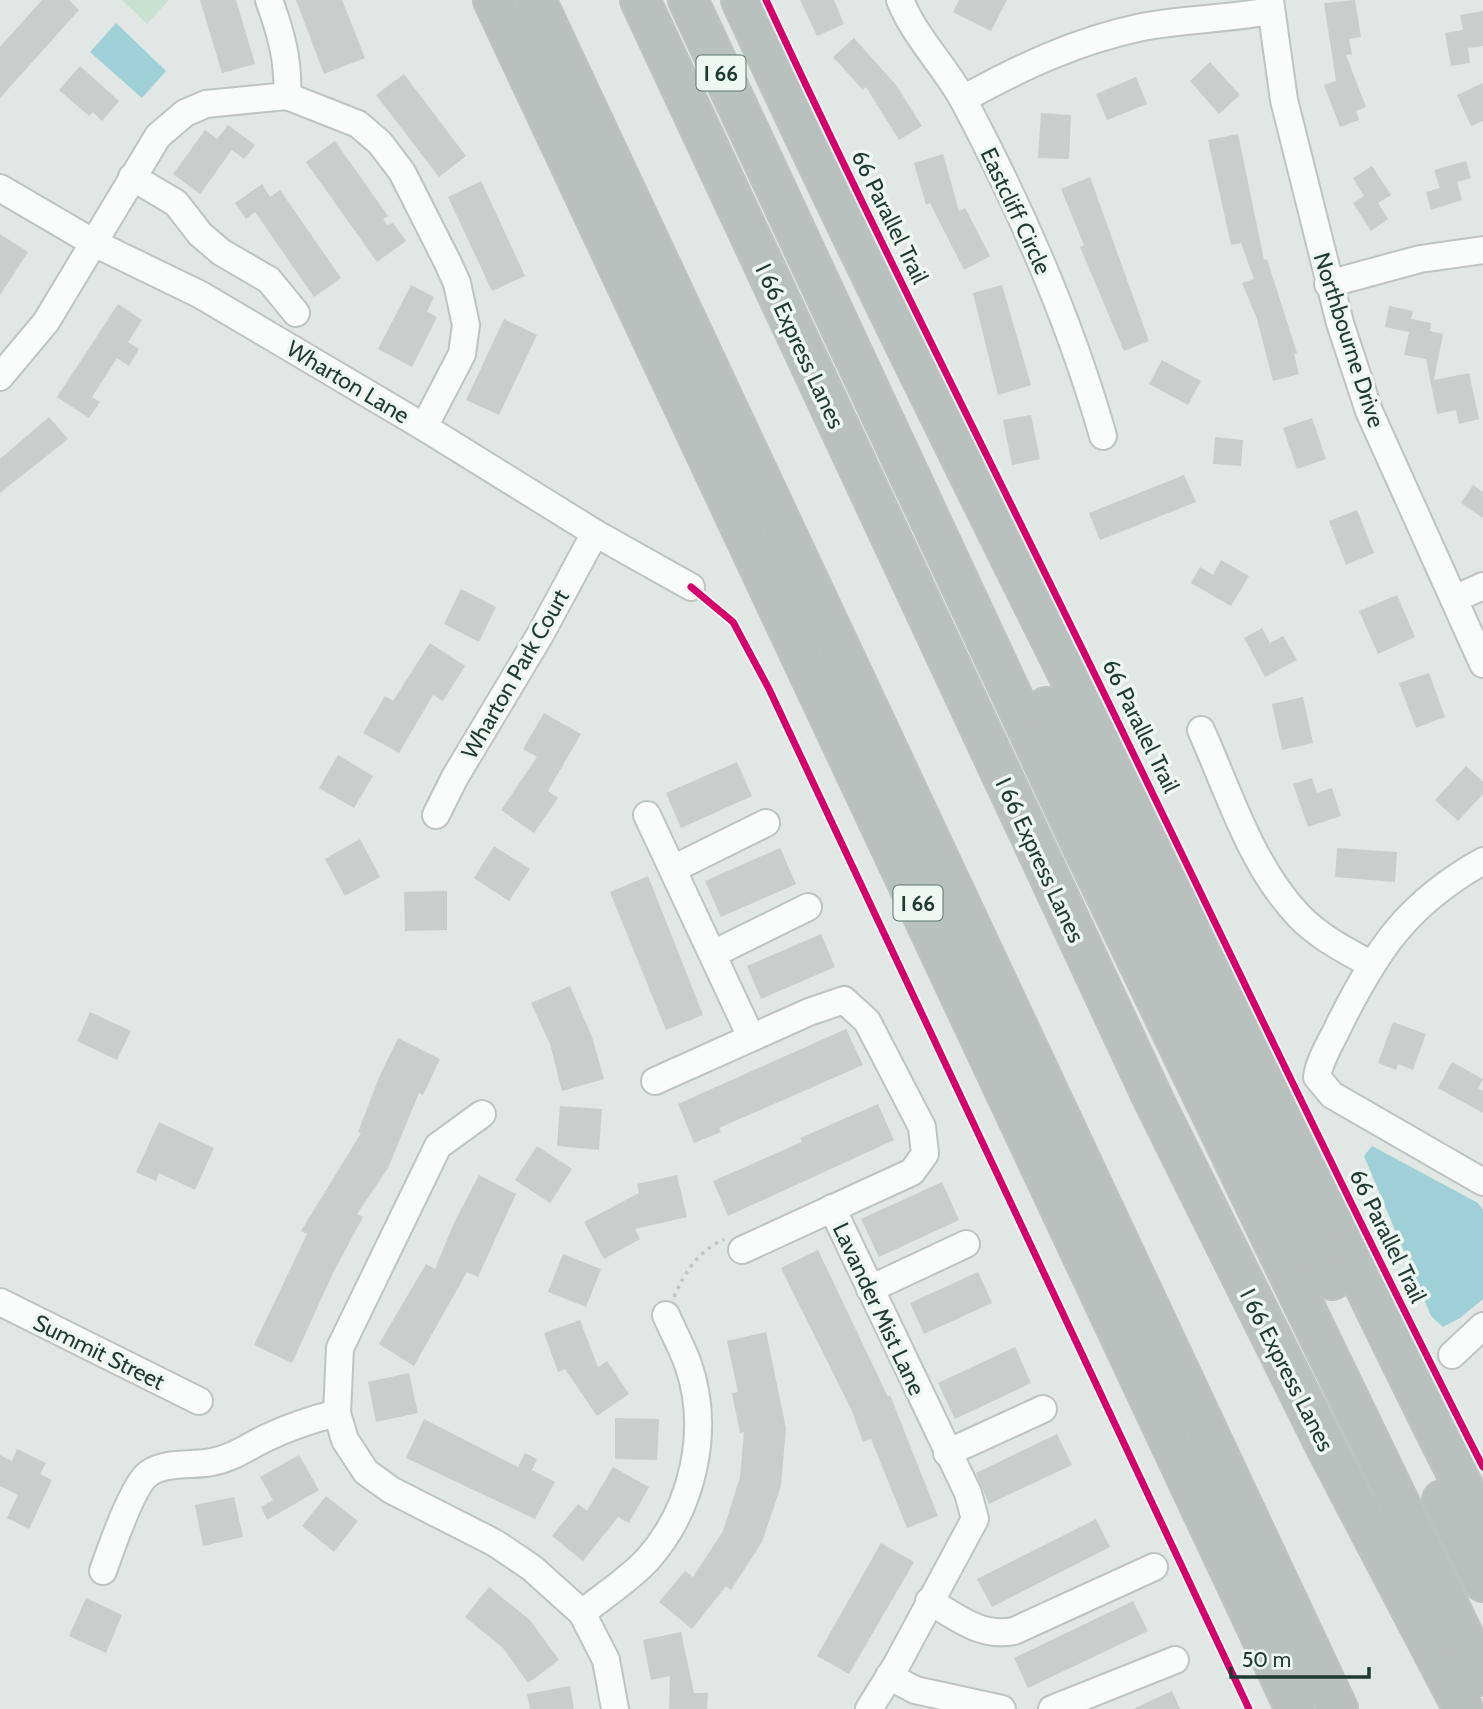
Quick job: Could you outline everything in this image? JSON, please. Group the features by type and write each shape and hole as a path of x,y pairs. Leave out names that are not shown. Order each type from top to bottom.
{"highway":[{"name":"I 66","path":"493,0 1295,1709"},
{"path":"536,0 1338,1709"},
{"name":"I 66 Express Lanes","path":"640,0 1155,1103 1302,1400 1463,1709"},
{"name":"I 66","path":"688,0 1084,850 1483,1676"},
{"path":"741,0 955,451 1178,896 1375,1308 1483,1525"},
{"path":"755,146 923,461 1483,1582"}],"street":[{"path":"269,0 282,34 288,66 287,96"},
{"name":"Eastcliff Circle","path":"900,0 911,22 963,99 1033,240 1090,389 1104,436"},
{"path":"963,99 1023,66 1091,39 1270,5"},
{"name":"Northbourne Drive","path":"1270,5 1284,100 1328,284 1369,411 1483,664"},
{"path":"0,377 46,322 158,136 185,113 206,104 287,96 358,124 380,143 402,172 457,283 466,325 462,354 424,427"},
{"path":"132,177 176,203 207,241 269,280 296,313"},
{"name":"Wharton Lane","path":"0,188 94,243 201,295 424,427 595,533 691,587"},
{"path":"1328,284 1420,259 1483,250"},
{"name":"Wharton Park Court","path":"436,815 455,777 540,635 595,533"},
{"path":"1454,599 1483,586"},
{"path":"1201,730 1257,856 1280,894 1300,917 1328,940 1370,964"},
{"path":"647,815 751,1037 655,1081"},
{"path":"673,869 766,823"},
{"path":"1483,861 1428,899 1384,944 1370,964 1318,1067 1317,1077 1332,1095 1483,1182"},
{"path":"713,954 808,907"},
{"name":"Lavander Mist Lane","path":"751,1037 844,1000 867,1021 922,1127 925,1154 912,1171 832,1208 968,1493 975,1519 869,1709"},
{"path":"1318,1067 1463,1154 1483,1160"},
{"path":"482,1114 438,1146 357,1312 340,1348 337,1413 345,1440 366,1472 391,1490 495,1543 532,1568 582,1613 606,1660 615,1709"},
{"path":"742,1250 832,1208"},
{"path":"870,1289 966,1244"},
{"name":"Summit Street","path":"0,1302 199,1401"},
{"path":"582,1613 646,1561 676,1523 693,1473 698,1419 689,1366 666,1315"},
{"path":"1452,1355 1483,1326"},
{"path":"947,1453 1043,1409"},
{"path":"103,1571 117,1531 147,1474 161,1468 210,1463 237,1455 265,1438 308,1420 337,1413"},
{"path":"929,1601 973,1627 989,1634 1000,1634 1014,1631 1154,1567"},
{"path":"1052,1709 1175,1660"},
{"path":"889,1676 915,1690 1002,1709"}],"path":[{"path":"666,1315 685,1271 710,1246 729,1236 742,1250"}],"green space":[{"path":"122,0 169,0 147,24"}],"water":[{"path":"116,23 166,71 142,98 90,52"},
{"path":"1372,1146 1478,1203 1483,1210 1483,1299 1460,1318 1443,1327 1431,1316 1364,1156"}],"building":[{"path":"42,0 69,0 79,10 0,98 0,47"},
{"path":"200,0 236,0 255,64 222,73"},
{"path":"296,0 342,0 365,58 324,74"},
{"path":"800,0 834,0 844,24 817,36"},
{"path":"959,0 1007,0 991,31 953,12"},
{"path":"1355,0 1361,37 1349,39 1352,54 1346,55 1366,107 1356,111 1359,120 1340,127 1324,85 1336,81 1324,3"},
{"path":"1483,11 1483,46 1468,48 1470,63 1451,66 1445,33 1463,30 1460,15"},
{"path":"854,38 896,85 922,126 899,140 866,87 863,90 833,57"},
{"path":"1210,62 1240,95 1219,114 1190,81"},
{"path":"80,66 119,101 102,121 93,112 89,116 59,90"},
{"path":"404,74 466,156 439,177 376,95"},
{"path":"1136,77 1147,104 1107,120 1096,94"},
{"path":"1483,83 1483,121 1471,126 1457,95"},
{"path":"1041,113 1071,115 1069,159 1038,158"},
{"path":"228,125 255,145 244,159 232,150 200,194 173,174 205,130 217,139"},
{"path":"1238,134 1264,260 1267,259 1297,353 1294,354 1299,374 1273,381 1257,319 1242,283 1254,279 1241,243 1231,245 1208,140"},
{"path":"335,141 388,216 383,219 387,225 393,223 406,241 377,262 306,162"},
{"path":"943,154 959,211 965,208 990,256 964,270 930,203 926,205 914,163"},
{"path":"1466,161 1471,178 1457,182 1462,200 1431,210 1426,192 1440,188 1434,170"},
{"path":"1372,166 1391,195 1378,203 1388,219 1371,231 1353,203 1364,196 1353,178"},
{"path":"1090,177 1149,341 1124,351 1080,247 1084,245 1061,189"},
{"path":"481,181 525,276 492,291 448,197"},
{"path":"262,184 270,197 280,190 341,278 314,297 255,212 246,219 235,203"},
{"path":"0,234 28,252 0,295"},
{"path":"411,285 434,297 427,312 437,317 412,367 378,349"},
{"path":"1002,285 1031,385 998,395 973,293"},
{"path":"118,304 142,320 128,342 139,349 129,366 117,358 92,397 100,402 89,418 57,397"},
{"path":"1389,306 1413,311 1411,319 1431,323 1430,331 1443,334 1434,380 1469,373 1479,419 1459,424 1456,410 1437,414 1426,359 1404,355 1409,332 1385,327"},
{"path":"504,319 537,335 499,415 466,400"},
{"path":"1162,360 1201,381 1188,405 1149,384"},
{"path":"1031,415 1040,459 1012,465 1003,420"},
{"path":"49,417 68,439 0,493 0,459"},
{"path":"1312,418 1326,459 1297,469 1283,428"},
{"path":"1215,437 1243,440 1241,466 1213,464"},
{"path":"1184,475 1196,502 1100,540 1089,513"},
{"path":"1473,485 1483,492 1483,518 1461,503"},
{"path":"1357,510 1374,553 1346,565 1329,521"},
{"path":"1221,560 1249,576 1231,606 1191,583 1200,567 1213,575"},
{"path":"461,589 496,607 479,642 444,624"},
{"path":"1397,595 1415,637 1378,654 1359,611"},
{"path":"1262,628 1270,643 1283,636 1297,660 1265,677 1244,638"},
{"path":"430,643 465,666 443,701 433,695 399,753 363,733 385,696 393,701"},
{"path":"1429,673 1445,717 1416,728 1399,683"},
{"path":"1303,697 1313,743 1282,750 1272,704"},
{"path":"544,713 581,734 548,791 558,798 534,833 501,810 537,757 523,749"},
{"path":"338,755 373,776 354,808 319,788"},
{"path":"737,762 752,796 681,828 666,793"},
{"path":"1466,766 1483,782 1483,794 1458,821 1435,800"},
{"path":"1312,778 1317,793 1332,788 1341,816 1308,827 1293,784"},
{"path":"360,839 380,877 345,896 325,859"},
{"path":"494,846 530,869 509,901 474,878"},
{"path":"780,848 796,884 721,917 705,881"},
{"path":"1337,848 1397,852 1395,882 1335,877"},
{"path":"648,876 703,1015 666,1030 610,892"},
{"path":"447,891 447,930 405,931 404,892"},
{"path":"821,934 835,967 761,999 747,966"},
{"path":"570,986 592,1037 604,1079 562,1091 550,1044 531,1003"},
{"path":"90,1012 131,1031 117,1060 77,1041"},
{"path":"1393,1022 1426,1034 1413,1070 1398,1064 1396,1070 1378,1063"},
{"path":"846,1029 863,1065 719,1128 721,1132 694,1143 678,1104"},
{"path":"398,1038 440,1059 423,1095 419,1093 388,1168 357,1214 363,1217 334,1271 292,1363 254,1345 307,1234 301,1231 361,1133 358,1132 380,1075"},
{"path":"1452,1062 1483,1079 1478,1088 1483,1091 1483,1113 1438,1088"},
{"path":"878,1104 894,1140 728,1216 713,1181 802,1142 800,1138"},
{"path":"560,1106 602,1109 599,1150 557,1146"},
{"path":"159,1122 214,1148 195,1190 159,1173 156,1181 136,1172"},
{"path":"537,1146 572,1169 550,1203 515,1180"},
{"path":"479,1175 516,1194 478,1277 467,1272 414,1366 379,1344 426,1264 435,1269 454,1223"},
{"path":"677,1175 687,1217 635,1229 640,1239 604,1259 584,1222 639,1193 637,1184"},
{"path":"942,1182 959,1220 879,1257 861,1219"},
{"path":"818,1250 888,1397 890,1395 938,1516 907,1528 871,1439 863,1442 852,1411 781,1268"},
{"path":"563,1254 601,1269 586,1307 548,1292"},
{"path":"978,1272 992,1303 924,1334 910,1303"},
{"path":"580,1320 598,1367 607,1361 629,1394 597,1416 565,1369 558,1372 544,1333"},
{"path":"766,1332 786,1428 781,1486 762,1542 731,1590 726,1586 692,1629 659,1602 685,1571 693,1577 723,1531 740,1477 744,1432 740,1433 732,1393 738,1392 727,1341"},
{"path":"1015,1347 1031,1383 955,1419 938,1383"},
{"path":"409,1373 418,1413 376,1422 368,1382"},
{"path":"615,1418 659,1419 657,1460 615,1459"},
{"path":"424,1419 518,1467 525,1453 537,1459 532,1470 555,1482 535,1519 406,1458"},
{"path":"1057,1434 1072,1465 989,1504 976,1473"},
{"path":"17,1449 46,1463 40,1474 52,1480 29,1529 7,1518 18,1495 0,1486 0,1455 12,1461"},
{"path":"299,1455 319,1490 267,1520 261,1507 273,1500 260,1477"},
{"path":"613,1467 649,1487 629,1523 618,1517 583,1561 552,1536 578,1504 587,1511"},
{"path":"326,1496 358,1521 334,1552 302,1526"},
{"path":"234,1497 243,1537 203,1546 195,1505"},
{"path":"1096,1519 1110,1547 992,1607 977,1579"},
{"path":"881,1543 914,1562 849,1674 817,1656"},
{"path":"489,1587 530,1620 559,1660 528,1683 503,1648 465,1617"},
{"path":"86,1598 122,1615 106,1653 69,1636"},
{"path":"1133,1601 1148,1631 1028,1688 1014,1658"},
{"path":"681,1632 694,1693 708,1693 707,1709 669,1709 670,1676 651,1680 643,1640"},
{"path":"570,1686 574,1709 530,1709 527,1694"},
{"path":"1172,1691 1180,1709 1133,1709"}],"cycle path":[{"name":"66 Parallel Trail","path":"766,0 1336,1172 1483,1467"},
{"path":"691,587 733,622 769,689 1249,1709"}]}
